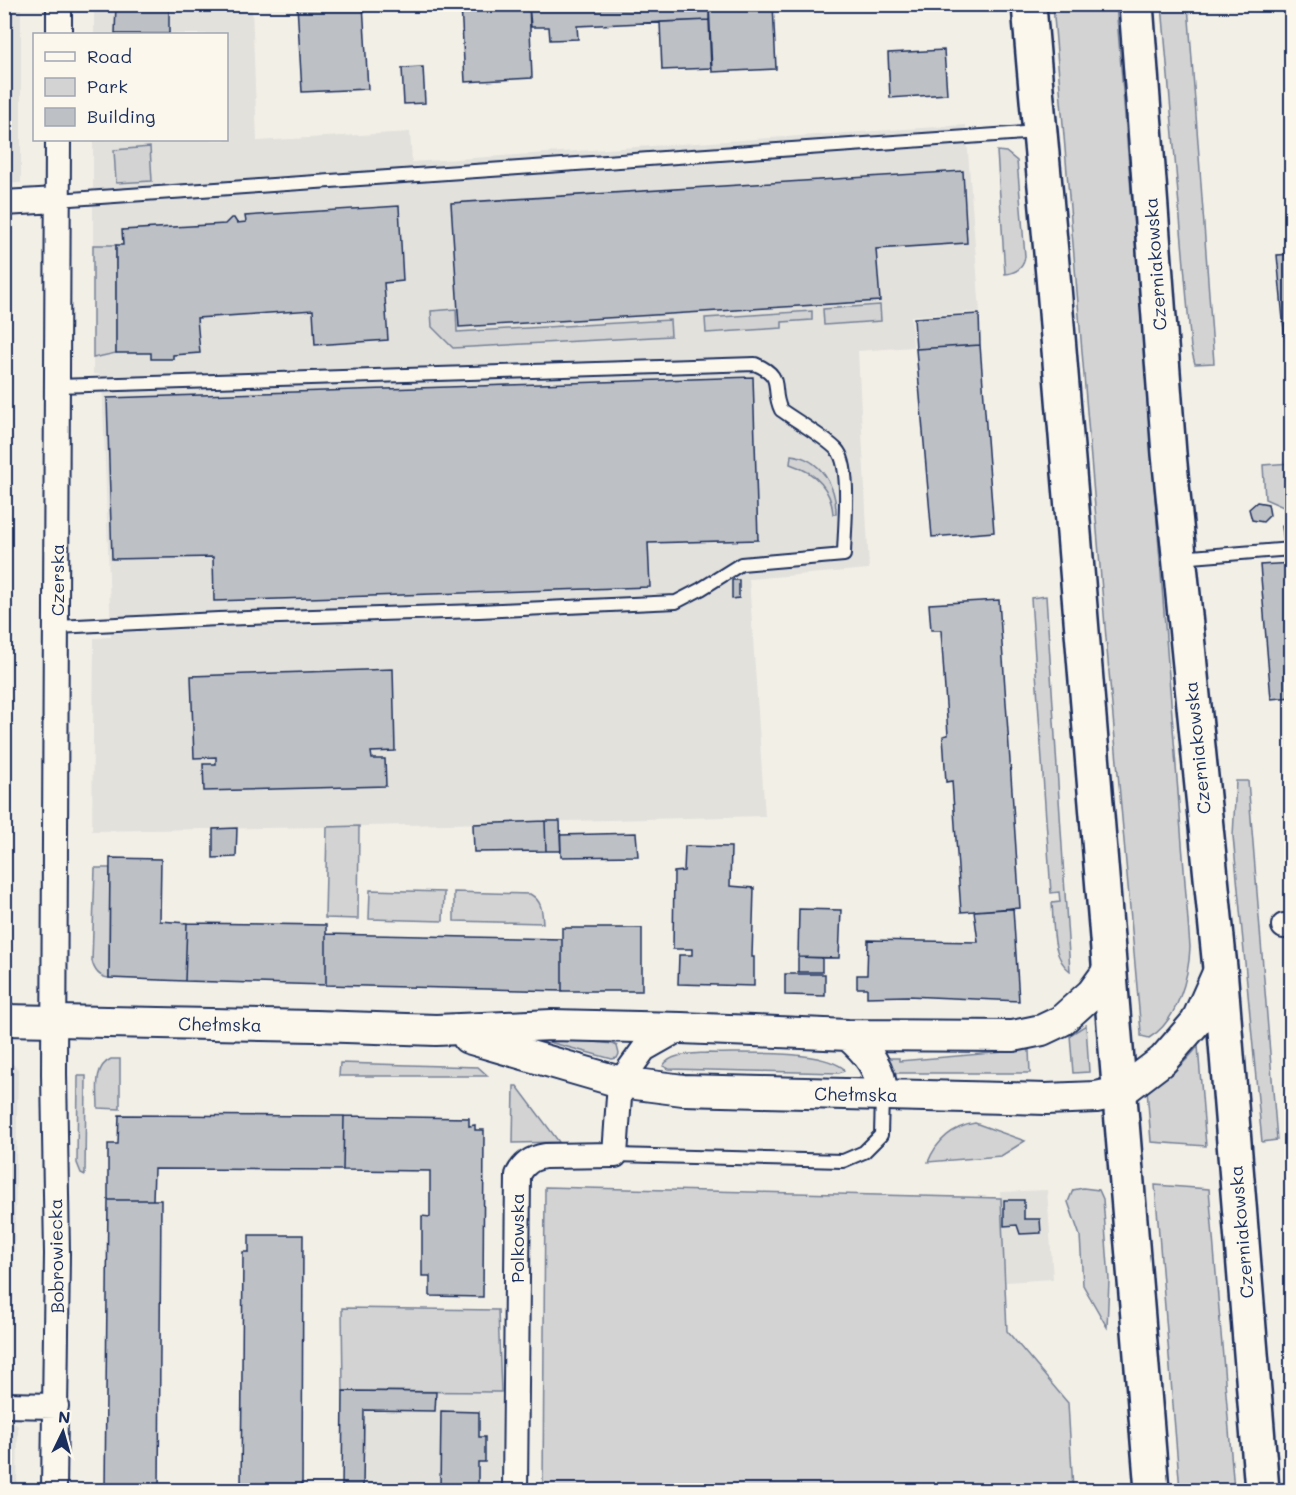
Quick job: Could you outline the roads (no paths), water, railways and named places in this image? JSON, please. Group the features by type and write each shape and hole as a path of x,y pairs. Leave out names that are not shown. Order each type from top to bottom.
{"main road":[{"path":"1029,4 1054,279 1152,1491"},
{"name":"Czerniakowska","path":"1136,4 1168,454 1220,968 1262,1491"}],"street":[{"path":"59,4 59,33"},
{"name":"Czerska","path":"55,1021 58,141"},
{"path":"4,203 57,200"},
{"name":"Chełmska","path":"4,1020 436,1030 552,1025 848,1035 1013,1036 1042,1030 1061,1021 1098,987 1109,965"},
{"name":"Chełmska","path":"436,1030 510,1049 620,1082 682,1090 1067,1099 1096,1097 1121,1092 1163,1060 1196,1022 1220,968"},
{"name":"Bobrowiecka","path":"54,1491 57,1254 54,1168 55,1021"},
{"path":"615,1155 620,1082 644,1049 681,1028"},
{"path":"848,1035 868,1055 877,1068 882,1085 882,1095"},
{"name":"Polkowska","path":"515,1491 518,1175 526,1163 544,1156 615,1155"},
{"path":"4,1405 56,1406"}],"lane":[{"path":"57,200 1039,132"},
{"path":"57,386 755,364 769,371 776,382 778,404 781,410 839,452 844,464 846,500 844,555 741,564 676,602 57,627"},
{"path":"1178,558 1292,549"},
{"path":"615,1155 843,1161 864,1152 880,1135 882,1095"}]}
